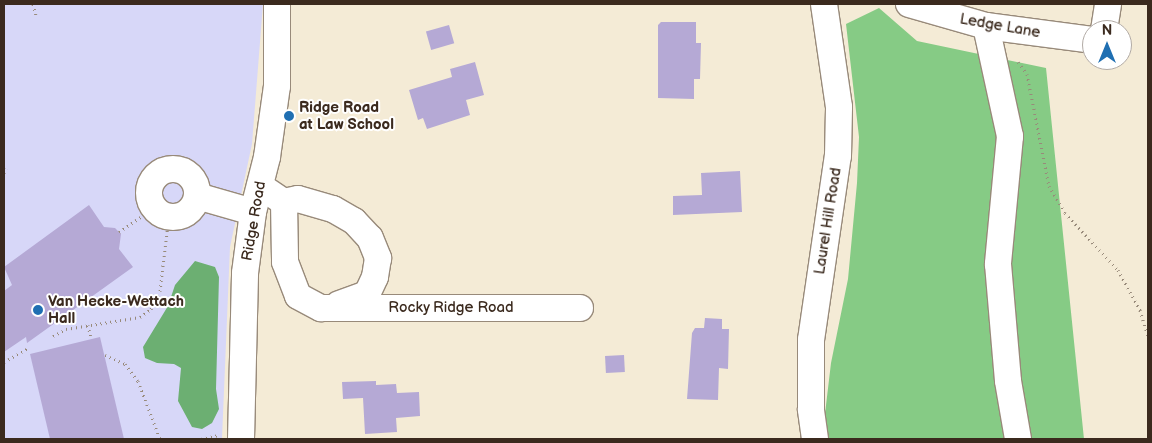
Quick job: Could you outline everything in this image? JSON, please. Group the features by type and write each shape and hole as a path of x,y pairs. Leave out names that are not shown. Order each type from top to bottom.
{"street":[{"name":"Ridge Road","path":"233,436 245,274 253,212 267,157 277,86 277,4"},
{"name":"Laurel Hill Road","path":"815,439 811,408 811,340 838,156 839,107 824,4"},
{"name":"Ledge Lane","path":"909,4 986,26 1082,39"},
{"path":"1106,20 1108,4"},
{"path":"986,26 1010,136 998,274 1008,381 1018,439"},
{"path":"166,170 186,172 195,183 197,196 187,212 162,212 150,196 152,183 166,170"},
{"path":"260,186 284,202"},
{"path":"197,196 253,212"},
{"name":"Rocky Ridge Road","path":"321,308 367,294 375,277 378,258 370,238 354,221 314,203 298,199 284,202 283,247 290,280 298,296 321,308 580,308"}],"path":[{"path":"33,4 36,15"},
{"path":"1017,59 1027,74 1049,186 1065,213 1118,270 1140,310 1148,336"},
{"path":"4,173 6,168"},
{"path":"52,336 66,329 140,317 155,304 161,285 162,212 119,232"},
{"path":"88,325 91,338"},
{"path":"4,362 28,348"},
{"path":"105,355 125,364 138,381 160,439"},
{"path":"201,439 233,436"}],"shaded area":[{"path":"4,4 263,4 252,144 230,247 222,439 4,439"}],"green space":[{"path":"879,8 917,41 1046,68 1084,439 822,439 831,363 848,279 857,183 859,137 846,24"},
{"path":"195,261 215,267 219,277 216,389 219,409 212,423 202,429 192,427 178,401 181,368 174,364 157,363 145,358 143,347 168,306 175,285"}],"building":[{"path":"661,22 696,22 696,43 701,43 700,79 694,79 694,99 658,98 658,25"},
{"path":"449,25 454,43 431,50 426,32"},
{"path":"475,62 484,95 466,100 470,115 427,129 423,118 418,120 409,90 452,77 450,69"},
{"path":"740,171 742,212 673,215 673,196 702,195 701,173"},
{"path":"89,205 104,227 115,228 121,234 119,249 133,267 27,343 26,337 4,352 4,291 12,285 4,267"},
{"path":"705,318 722,319 722,329 729,329 728,369 719,368 718,400 687,399 692,333 695,328 704,328"},
{"path":"100,337 124,439 50,439 30,354"},
{"path":"624,355 625,372 606,373 605,356"},
{"path":"376,381 376,385 396,384 397,393 419,392 420,416 396,418 397,432 365,434 363,398 343,399 342,382"}],"place":[{"name":"Ridge Road at Law School","path":"289,116"},
{"name":"Van Hecke-Wettach Hall","path":"38,310"}]}
